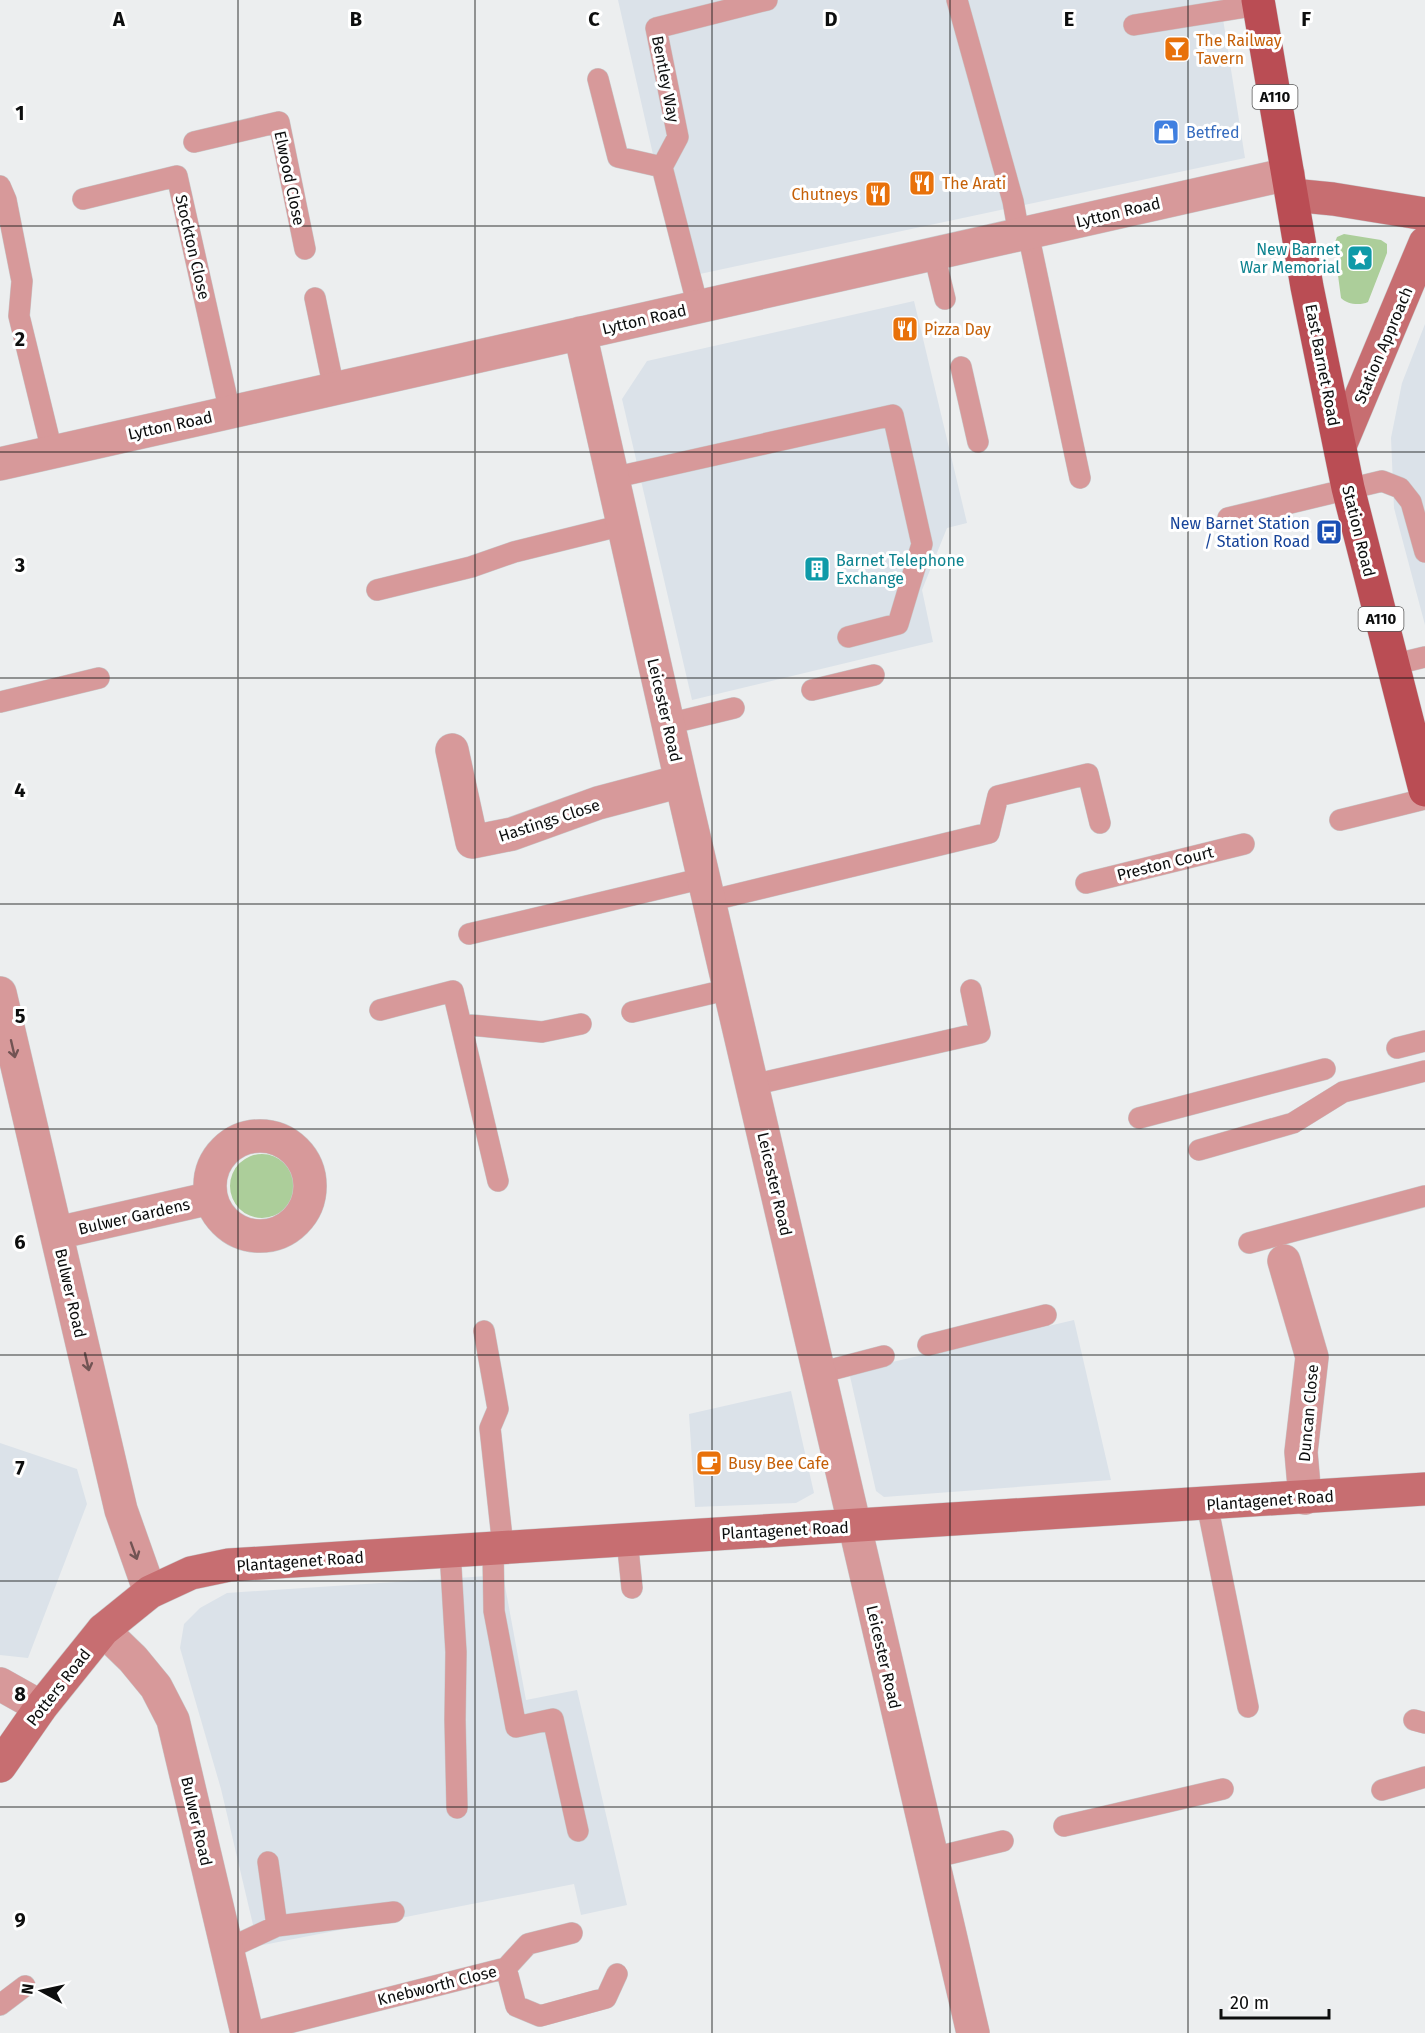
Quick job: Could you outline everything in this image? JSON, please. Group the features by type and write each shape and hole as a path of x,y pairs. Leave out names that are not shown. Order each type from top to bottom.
{"main road":[{"name":"East Barnet Road","path":"1258,3 1307,286 1340,446"},
{"name":"Station Road","path":"1340,446 1348,488 1425,790"}],"street":[{"name":"Lytton Road","path":"0,464 1024,234 1290,184"},
{"path":"1290,184 1333,199 1425,214"},
{"name":"Station Approach","path":"1340,446 1425,243"},
{"name":"Leicester Road","path":"580,333 681,781 973,2033"},
{"name":"Hastings Close","path":"452,750 472,842 512,834 598,803 681,781"},
{"name":"Bulwer Road","path":"0,993 121,1510 150,1592"},
{"name":"Bulwer Gardens","path":"57,1233 211,1198"},
{"name":"Duncan Close","path":"1284,1262 1312,1357 1301,1452 1305,1498"},
{"name":"Plantagenet Road","path":"150,1592 191,1573 229,1565 1425,1489"},
{"name":"Potters Road","path":"0,1766 41,1707 103,1630 150,1592"},
{"name":"Bulwer Road","path":"103,1630 133,1659 156,1687 173,1720 248,2033"},
{"path":"0,1684 41,1707"}],"lane":[{"name":"Bentley Way","path":"662,167 678,137 656,28 767,0"},
{"path":"957,0 1024,234 1080,478"},
{"path":"1134,25 1258,3"},
{"path":"598,79 618,157 662,167 698,307"},
{"name":"Elwood Close","path":"194,142 279,122 305,249"},
{"name":"Stockton Close","path":"83,199 177,176 230,412"},
{"path":"0,186 6,200 22,281 19,316 52,451"},
{"path":"934,254 945,299"},
{"path":"315,298 334,389"},
{"path":"961,367 978,442"},
{"path":"612,478 893,415 922,544 898,624 848,637"},
{"path":"1228,518 1382,481 1400,488 1412,502 1425,552"},
{"path":"376,590 471,567 514,552 622,525"},
{"path":"1392,665 1425,657"},
{"path":"812,690 874,675"},
{"path":"0,702 99,678"},
{"path":"668,724 734,708"},
{"path":"469,934 990,833 998,796 1088,774 1100,823"},
{"path":"1340,820 1425,799"},
{"name":"Preston Court","path":"1086,883 1244,844"},
{"path":"632,1012 730,989"},
{"path":"752,1085 980,1033 971,990"},
{"path":"380,1010 453,991 498,1181"},
{"path":"461,1024 542,1032 581,1024"},
{"path":"1397,1048 1425,1041"},
{"path":"1139,1118 1325,1069"},
{"path":"1199,1150 1293,1123 1343,1092 1425,1071"},
{"path":"1250,1243 1425,1196"},
{"path":"928,1345 1046,1315"},
{"path":"484,1331 498,1409 490,1428 498,1548 494,1611 516,1727 554,1719 578,1831"},
{"path":"819,1373 884,1356"},
{"path":"1207,1504 1248,1707"},
{"path":"627,1539 632,1588"},
{"path":"450,1551 456,1652 457,1808"},
{"path":"1382,1790 1425,1777"},
{"path":"1064,1826 1223,1789"},
{"path":"932,1858 1003,1841"},
{"path":"268,1862 277,1926"},
{"path":"227,1946 236,1945 277,1926 394,1912"},
{"path":"506,1968 528,1944 572,1933"},
{"name":"Knebworth Close","path":"248,2033 506,1968 516,2006 540,2016 606,1998 616,1974"},
{"path":"0,2005 25,1986"}],"shaded area":[{"path":"618,0 1220,0 1245,158 681,278"},
{"path":"914,301 967,523 947,528 922,590 933,642 692,700 622,399 647,361"},
{"path":"1425,324 1425,625 1394,508 1391,438 1402,383"},
{"path":"1074,1320 1111,1480 884,1497 876,1491 849,1372"},
{"path":"791,1391 814,1493 796,1503 695,1507 689,1414"},
{"path":"0,1443 77,1469 87,1504 28,1658 0,1655"},
{"path":"503,1575 526,1700 577,1690 627,1905 581,1915 574,1884 258,1946 221,1789 180,1648 184,1624 200,1608 227,1593"}],"green space":[{"path":"1344,234 1381,240 1387,244 1387,253 1368,302 1365,303 1350,303 1341,298 1334,245 1337,237"},
{"path":"256,1154 268,1154 285,1163 292,1174 294,1186 292,1198 285,1209 268,1218 256,1218 244,1213 235,1204 230,1192 230,1180 235,1168 244,1159"}],"place":[{"name":"The Railway Tavern","path":"1177,49"},
{"name":"Betfred","path":"1166,132"},
{"name":"The Arati","path":"922,183"},
{"name":"Chutneys","path":"878,194"},
{"name":"New Barnet War Memorial","path":"1360,258"},
{"name":"Pizza Day","path":"905,329"},
{"name":"New Barnet Station / Station Road","path":"1329,532"},
{"name":"Barnet Telephone Exchange","path":"817,569"},
{"name":"Busy Bee Cafe","path":"709,1463"}]}
